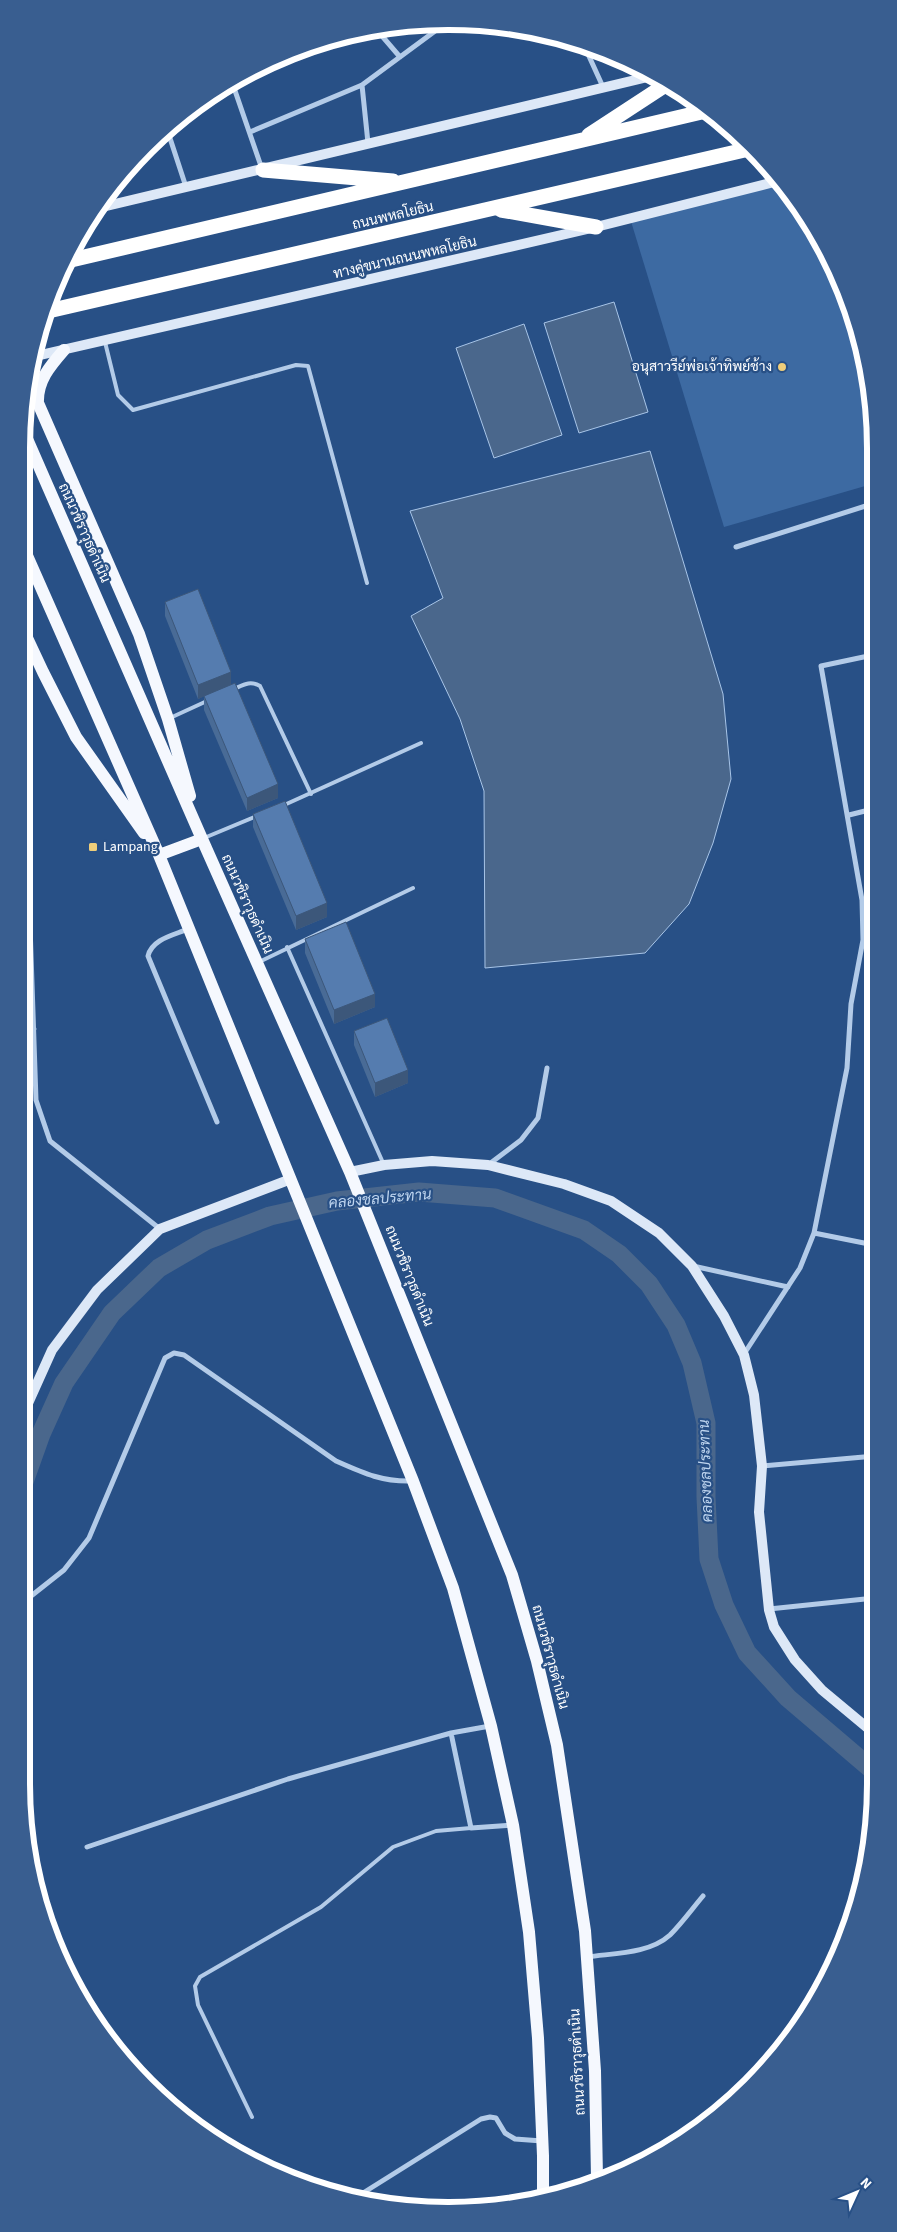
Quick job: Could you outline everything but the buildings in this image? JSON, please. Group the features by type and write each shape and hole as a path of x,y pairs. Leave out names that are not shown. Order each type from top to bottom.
{"highway":[{"path":"579,141 661,88"},
{"path":"75,259 698,113"},
{"name":"ถนนพหลโยธิน","path":"54,310 742,151"},
{"path":"263,170 407,182"},
{"path":"495,209 596,227"}],"main road":[{"path":"108,206 643,78"},
{"name":"ทางคู่ขนานถนนพหลโยธิน","path":"41,355 105,342 596,227 771,182"},
{"path":"64,350 45,372 38,394 38,403 139,634 168,719 202,839 160,856"},
{"name":"ถนนวชิราวุธดำเนิน","path":"30,446 350,1172 512,1576 534,1651 557,1745 585,1931 595,2071 597,2175"},
{"path":"30,562 160,856 414,1481 453,1588 491,1726 513,1826 529,1932 538,2038 543,2141 542,2191"},
{"path":"30,644 76,737 160,856"},
{"path":"350,1172 384,1165 432,1161 488,1165 564,1184 611,1201 659,1233 692,1266 724,1316 744,1355 754,1395 762,1466 759,1512 769,1610 774,1627 795,1660 822,1690 867,1728"},
{"path":"30,1399 52,1350 97,1290 160,1229 290,1179"}],"street":[{"path":"250,132 362,85 436,30"},
{"path":"381,36 400,57"},
{"path":"588,54 603,88"},
{"path":"362,85 368,144"},
{"path":"234,89 263,170"},
{"path":"170,137 186,187"},
{"path":"736,547 867,506"},
{"path":"744,1355 800,1268 814,1233 847,1068 851,1004 863,940 862,900 849,815 821,666 867,656"},
{"path":"849,815 867,811"},
{"path":"862,900 867,902"},
{"path":"30,902 36,1100 50,1141 160,1229"},
{"path":"189,929 154,944 150,948 148,956 217,1122"},
{"path":"30,1029 34,1029"},
{"path":"488,1165 521,1140 538,1118 547,1068"},
{"path":"814,1233 867,1244"},
{"path":"692,1266 788,1287"},
{"path":"30,1597 64,1570 89,1538 165,1358 174,1353 184,1355 336,1461 363,1474 391,1481 414,1481"},
{"path":"762,1466 867,1457"},
{"path":"769,1610 865,1599"},
{"path":"87,1847 288,1779 451,1733 491,1726"},
{"path":"451,1733 471,1828 513,1826"},
{"path":"586,1957 636,1950 655,1945 669,1935 703,1896"},
{"path":"363,2193 481,2119 496,2118 505,2133 515,2139 543,2141"}],"lane":[{"path":"105,342 118,395 133,410 296,365 308,366 367,583"},
{"path":"230,691 248,683 260,686 311,794"},
{"path":"168,719 212,699"},
{"path":"274,809 311,794 420,743"},
{"path":"202,839 265,812"},
{"path":"257,963 413,888"},
{"path":"287,947 384,1165"},
{"path":"252,2117 198,2005 195,1986 200,1977 321,1907 393,1847 436,1831 471,1828"}],"shaded area":[{"path":"771,183 811,239 824,263 845,314 853,340 863,394 866,421 867,485 724,527 630,218"},
{"path":"614,302 648,412 579,433 544,323"},
{"path":"524,324 562,435 494,458 456,348"},
{"path":"650,451 723,694 731,779 713,843 689,904 645,953 485,968 484,791 460,719 411,616 443,598 410,511"}],"waterway":[{"name":"คลองชลประทาน","path":"30,1465 41,1434 64,1383 112,1313 159,1268 207,1240 270,1216 337,1201 419,1192 495,1198 584,1230 619,1254 649,1284 676,1325 692,1363 706,1423 706,1497 709,1559 724,1605 747,1653 788,1698 867,1765"}],"place":[{"name":"อนุสาวรีย์พ่อเจ้าทิพย์ช้าง","path":"782,367"},
{"name":"Lampang","path":"93,847"}]}
